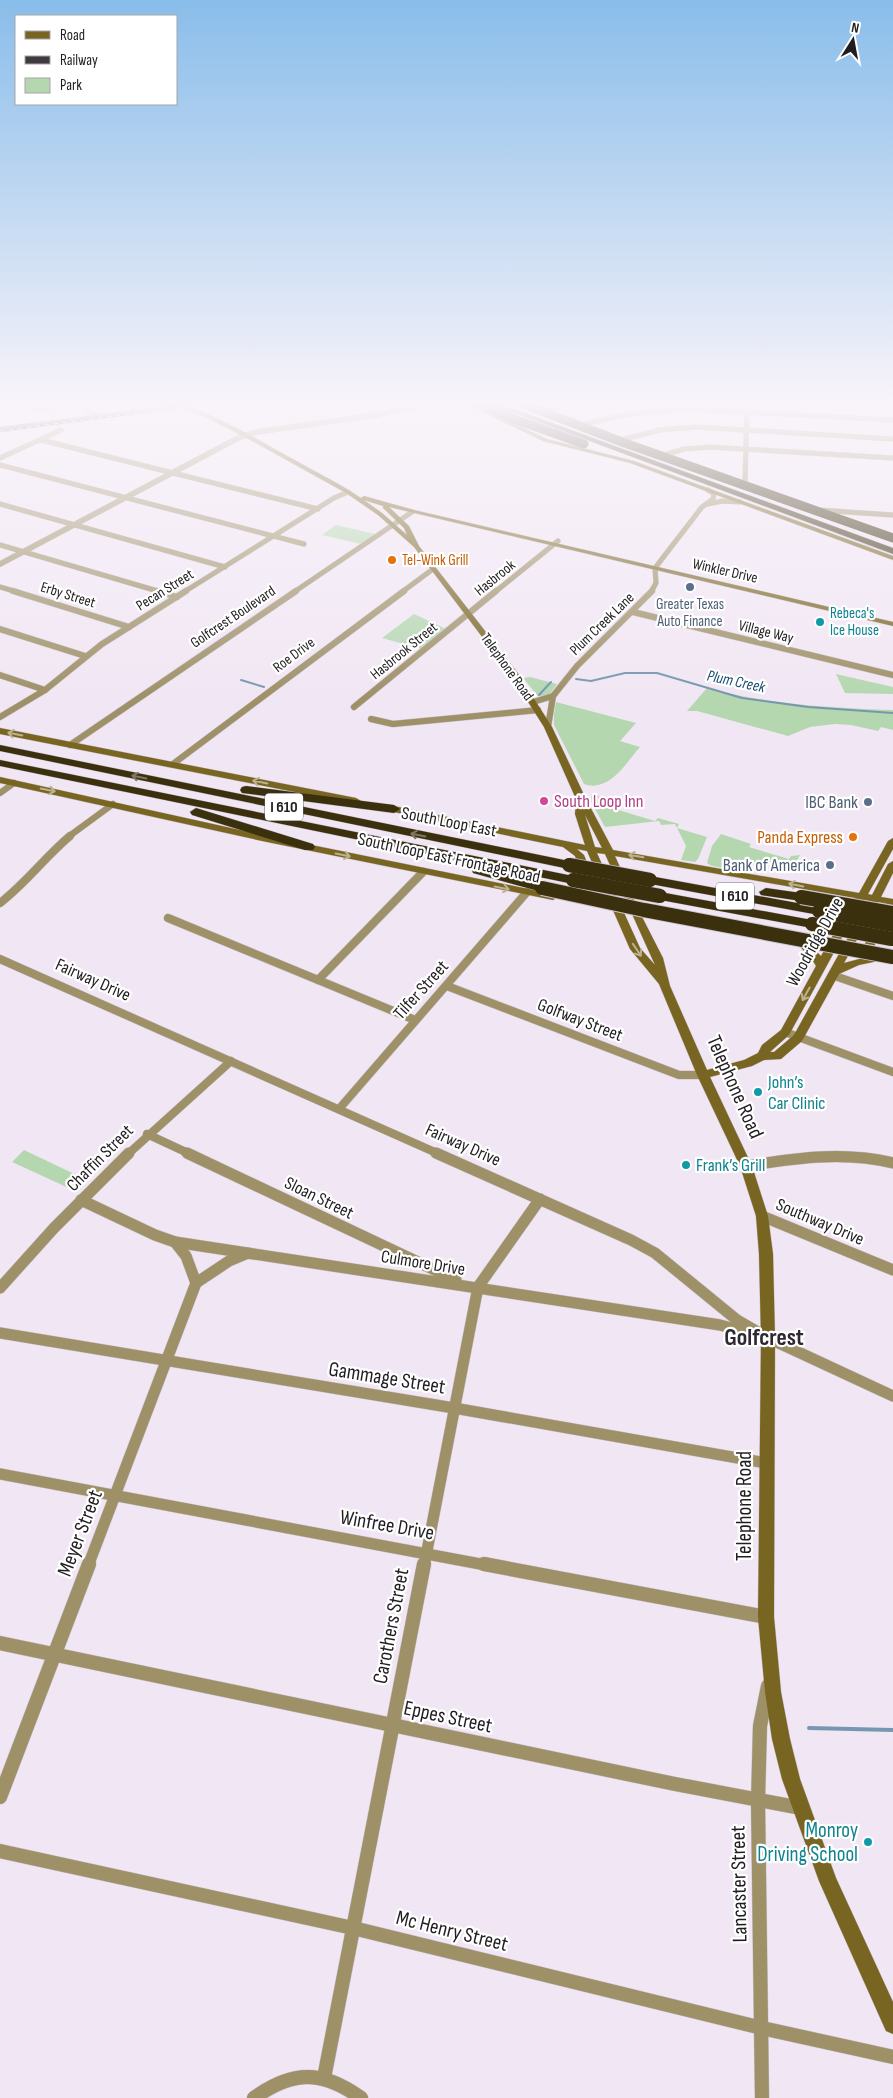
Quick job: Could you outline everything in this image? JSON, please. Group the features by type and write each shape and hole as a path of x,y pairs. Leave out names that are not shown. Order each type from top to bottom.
{"highway":[{"path":"762,501 893,547"},
{"path":"768,501 893,547"},
{"path":"778,501 850,528 893,547"},
{"path":"790,501 893,537"},
{"path":"850,528 893,537"},
{"name":"South Loop East","path":"0,748 569,865 819,911 893,934"},
{"name":"South Loop East","path":"0,763 572,880 812,924 893,934"},
{"path":"160,782 394,809"},
{"path":"113,787 310,847"},
{"path":"383,842 542,888 644,910 893,958"},
{"path":"650,880 801,897 893,914"}],"main road":[{"name":"Telephone Road","path":"360,501 416,546 470,614 548,727 658,958 665,986 703,1075 746,1166 762,1216 766,1254 768,1338 766,1617 771,1671 781,1739 801,1808 828,1881 893,2024"},
{"name":"Winkler Drive","path":"372,501 809,602 874,615 890,621"},
{"name":"Telephone Road","path":"376,501 407,527 416,546"},
{"name":"Winkler Drive","path":"386,501 414,510"},
{"path":"737,501 893,558"},
{"path":"792,501 893,537"},
{"name":"Winkler Drive","path":"809,602 847,613 890,621"},
{"path":"847,613 874,615"},
{"name":"South Loop East Frontage Road","path":"0,731 173,764 562,844 893,902"},
{"name":"South Loop East Frontage Road","path":"0,780 423,872 893,963"},
{"name":"Telephone Road","path":"581,799 580,814 616,910 635,949 665,986"},
{"path":"562,844 570,841 578,834 583,823"},
{"name":"Woodridge Drive","path":"762,1056 766,1048 785,1032 829,950 893,841"},
{"path":"562,844 579,855 593,889 588,897 575,901"},
{"name":"Woodridge Drive","path":"703,1075 748,1063 762,1056 777,1056 798,1038 893,864"},
{"path":"821,966 816,956 803,945 817,939 824,932 833,906 832,899 827,891"},
{"path":"832,974 857,962 874,959 868,950 869,942 882,914 893,907"}],"street":[{"path":"0,564 120,501"},
{"path":"137,501 304,544"},
{"path":"286,501 318,509"},
{"name":"Pecan Street","path":"0,717 45,690 85,656 129,627 332,501"},
{"path":"656,566 709,501"},
{"path":"705,504 718,501 740,502"},
{"path":"0,504 225,566"},
{"path":"815,509 893,515"},
{"name":"Golfcrest Boulevard","path":"70,745 414,510"},
{"name":"Hasbrook","path":"470,614 557,543"},
{"path":"0,545 177,597"},
{"name":"Plum Creek Lane","path":"548,727 553,696 577,666 654,589 656,566"},
{"name":"Roe Drive","path":"173,764 433,568"},
{"name":"Erby Street","path":"0,587 129,627"},
{"name":"Village Way","path":"633,612 893,675"},
{"name":"Hasbrook Street","path":"354,707 470,614"},
{"path":"0,629 85,656"},
{"path":"0,675 45,690"},
{"path":"371,719 394,724 535,706 553,696"},
{"path":"0,793 14,783"},
{"path":"0,903 18,890 48,855 72,834 113,804"},
{"path":"318,980 423,872"},
{"name":"Tilfer Street","path":"339,1109 527,892"},
{"path":"168,918 415,1020"},
{"name":"Fairway Drive","path":"0,959 631,1240 655,1253 737,1320 768,1338 893,1396"},
{"path":"832,974 893,996"},
{"name":"Golfway Street","path":"447,986 679,1075 703,1075"},
{"path":"785,1032 893,1072"},
{"name":"Chaffin Street","path":"0,1288 80,1200 147,1134 231,1061"},
{"name":"Sloan Street","path":"147,1134 446,1276 478,1287"},
{"path":"746,1166 814,1156 855,1156 893,1163"},
{"name":"Carothers Street","path":"324,2078 478,1287 540,1199"},
{"name":"Culmore Drive","path":"80,1200 155,1235 175,1242 720,1325 768,1338"},
{"name":"Southway Drive","path":"762,1216 893,1270"},
{"path":"175,1242 186,1256 196,1283 229,1261 250,1253"},
{"name":"Meyer Street","path":"0,1797 196,1283"},
{"name":"Gammage Street","path":"0,1333 454,1408 766,1463"},
{"name":"Winfree Drive","path":"0,1474 426,1552 766,1617"},
{"name":"Eppes Street","path":"0,1644 758,1801 801,1808"},
{"name":"Lancaster Street","path":"762,2098 758,1801 760,1726 771,1671"},
{"name":"Mc Henry Street","path":"0,1850 353,1928 762,2028 893,2057"},
{"path":"254,2098 272,2086 303,2076 324,2078 349,2089 361,2098"}],"green space":[{"path":"336,525 375,534 361,544 322,535"},
{"path":"414,614 446,629 422,649 382,638"},
{"path":"836,674 893,687 893,694 845,693"},
{"path":"530,677 557,684 549,695 538,696 523,678"},
{"path":"707,688 753,698 799,704 893,710 893,730 881,727 878,731 851,725 835,724 810,727 788,736 697,711 687,711"},
{"path":"556,702 636,723 620,741 640,747 623,768 609,780 593,786 584,784 554,725"},
{"path":"592,794 617,806 615,809 655,821 658,818 679,824 677,828 675,824 661,825 659,821 605,827 590,800"},
{"path":"677,828 707,837 695,862 681,860 686,846"},
{"path":"721,834 751,844 749,847 789,859 791,856 800,855 794,865 778,861 731,867 713,866 707,863 712,846"},
{"path":"24,1150 85,1179 73,1190 12,1162"}],"waterway":[{"name":"Plum Creek","path":"576,679 591,681 625,673 657,673 742,698 808,707 893,713"},
{"name":"Plum Creek","path":"241,680 264,687"},
{"name":"Plum Creek","path":"539,695 551,682"},
{"path":"809,1728 893,1730"}],"place":[{"name":"Tel-Wink Grill","path":"392,560"},
{"name":"Greater Texas Auto Finance","path":"690,587"},
{"name":"Rebeca's Ice House","path":"820,622"},
{"name":"South Loop Inn","path":"544,801"},
{"name":"IBC Bank","path":"868,802"},
{"name":"Panda Express","path":"853,837"},
{"name":"Bank of America","path":"830,865"},
{"name":"John’s Car Clinic","path":"758,1092"},
{"name":"Frank’s Grill","path":"686,1165"},
{"name":"Monroy Driving School","path":"868,1842"}],"district":[{"name":"Golfcrest","path":"764,1337"}]}
